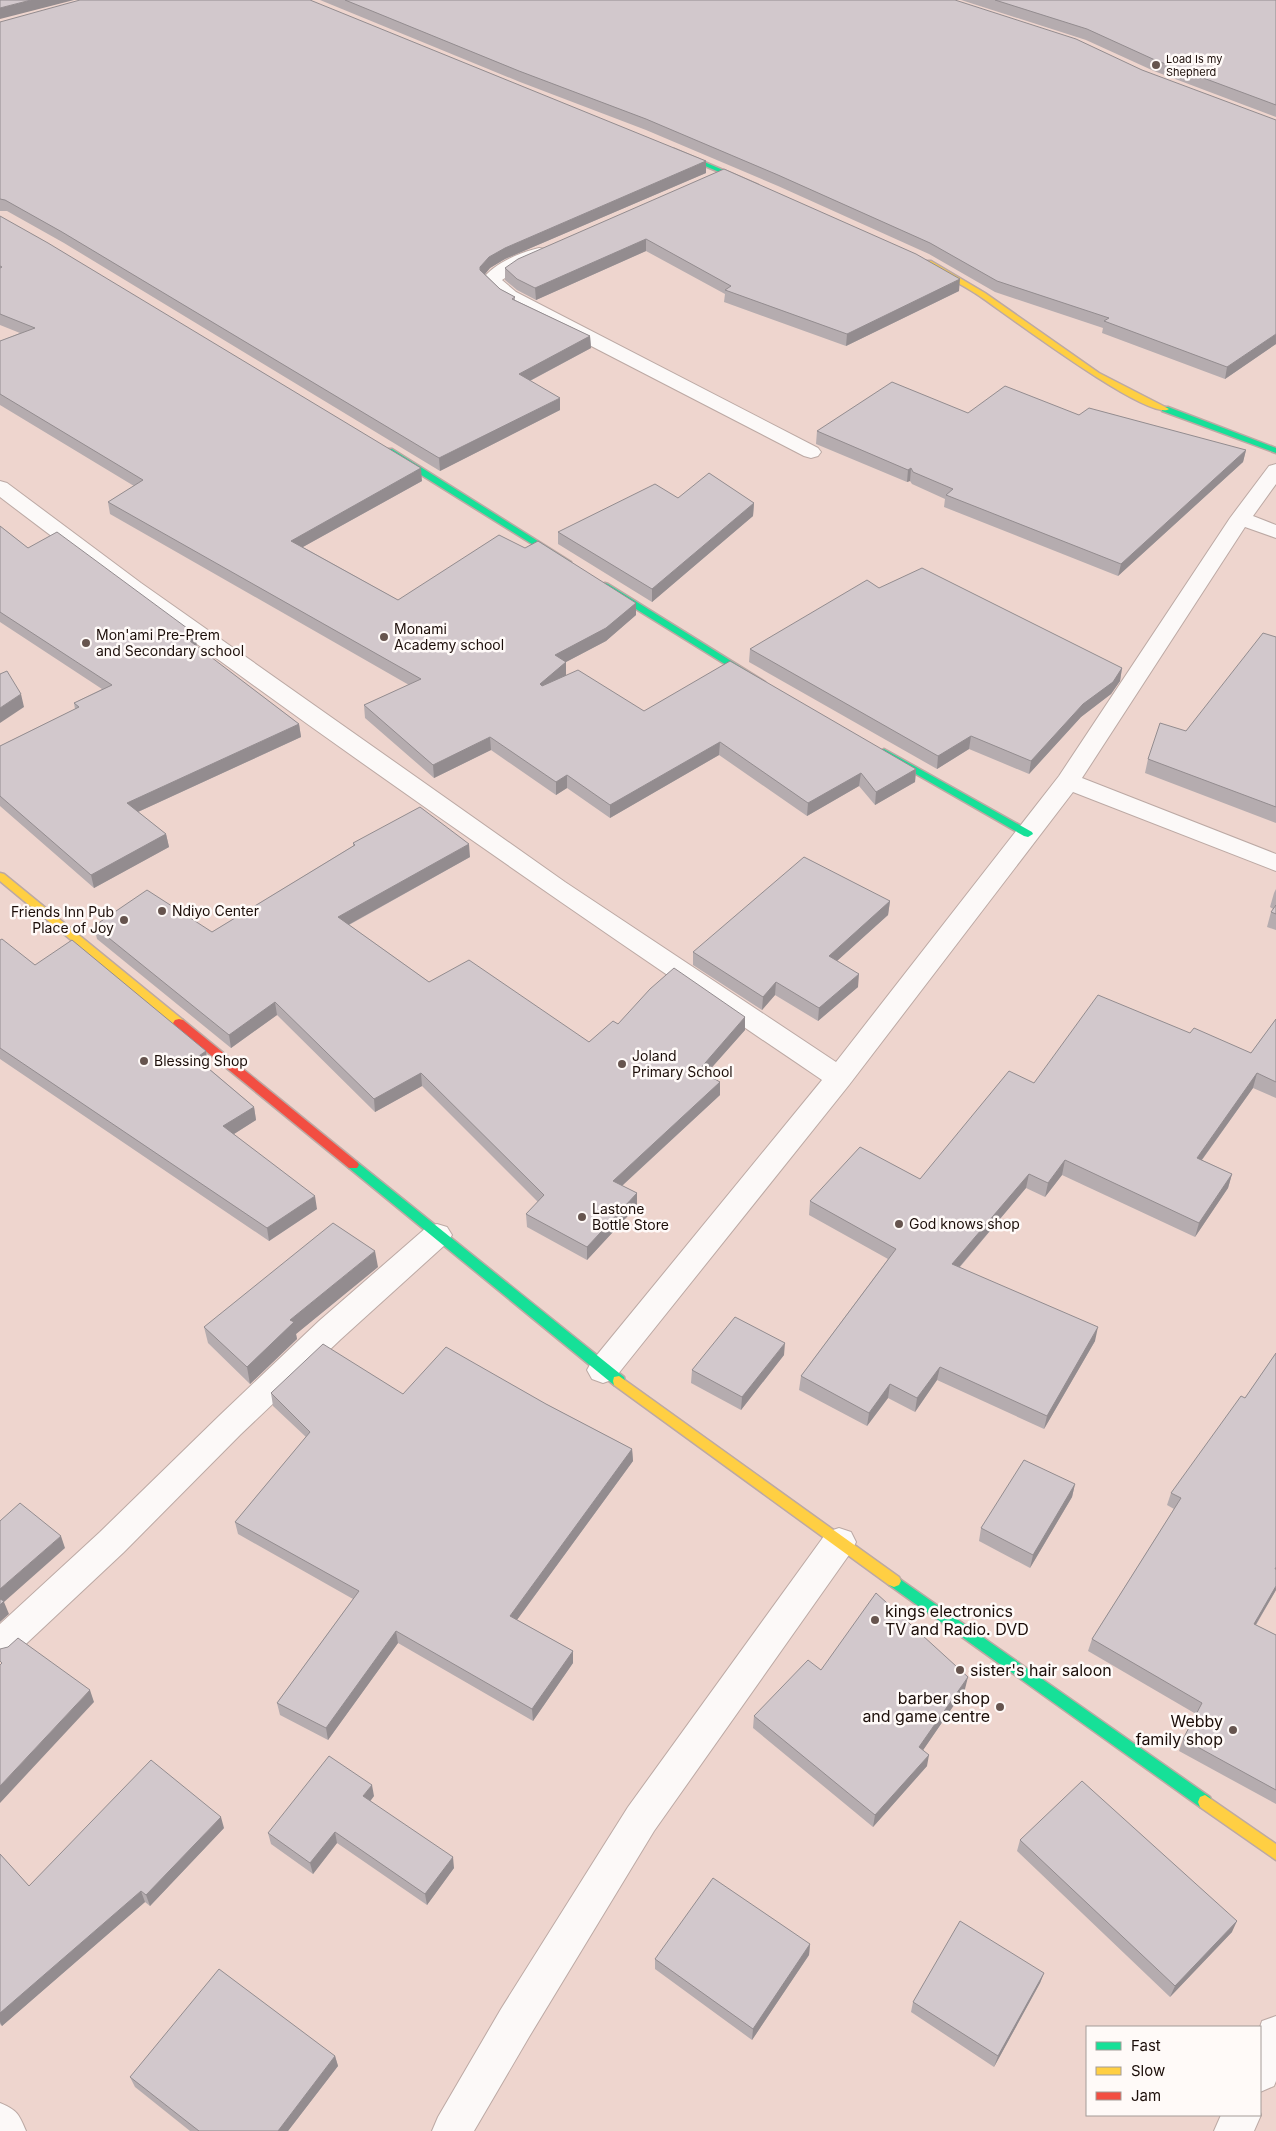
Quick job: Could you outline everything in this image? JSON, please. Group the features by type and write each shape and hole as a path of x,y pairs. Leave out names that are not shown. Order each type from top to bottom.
{"street":[{"path":"664,147 763,189"},
{"path":"705,180 724,172"},
{"path":"554,246 497,274 491,280 509,296 811,452"},
{"path":"913,256 989,299 1070,358 1141,400 1276,451"},
{"path":"375,442 576,568"},
{"path":"603,1370 838,1078 1068,781 1241,518 1276,470"},
{"path":"0,487 133,588 556,888 838,1078"},
{"path":"1241,518 1276,532"},
{"path":"593,578 769,686"},
{"path":"872,746 1028,834"},
{"path":"1068,781 1276,863"},
{"path":"0,876 57,920 603,1370 839,1542 1276,1853"},
{"path":"0,1646 112,1542 230,1425 330,1330 437,1235"},
{"path":"452,2131 515,2022 641,1819 839,1542"},
{"path":"1261,2070 1276,2036"},
{"path":"1234,2131 1241,2116"},
{"path":"0,2123 6,2131"}],"building":[{"path":"0,0 31,0 0,8"},
{"path":"80,0 310,0 706,161 505,248 489,257 480,267 480,270 500,289 515,297 512,299 590,336 519,374 560,398 439,458 62,232 0,199 0,22"},
{"path":"345,0 955,0 1076,39 1142,70 1276,120 1276,334 1227,367 1104,321 1109,318 997,281 930,243 778,175 646,119 519,71"},
{"path":"995,0 1276,0 1276,105 1155,60 1087,29"},
{"path":"724,169 916,254 960,279 847,334 725,290 731,286 646,239 535,288 517,279 505,268 518,259"},
{"path":"0,216 421,468 291,541 398,600 499,535 525,548 538,541 636,603 606,628 555,655 566,662 540,684 542,686 578,670 644,711 730,661 916,769 876,792 861,773 808,803 720,742 610,805 567,775 556,782 490,737 433,765 364,705 421,679 108,502 143,480 0,394 0,341 35,328 0,314 0,268 2,267 0,266"},
{"path":"892,382 968,413 1005,386 1079,415 1089,408 1246,450 1121,564 946,495 953,489 913,472 911,468 908,470 817,431"},
{"path":"709,473 754,503 652,589 558,532 655,484 678,498"},
{"path":"0,526 28,548 57,532 195,634 186,638 299,724 127,803 166,834 91,875 0,796 0,746 79,707 74,703 112,685 0,612"},
{"path":"922,568 1122,668 1113,682 1083,704 1031,761 971,736 938,756 750,649 867,580 879,588"},
{"path":"1263,633 1276,637 1276,807 1148,759 1160,723 1186,731"},
{"path":"7,671 21,694 0,708 0,674"},
{"path":"420,807 469,844 338,917 429,982 469,960 589,1042 613,1021 618,1024 650,989 674,968 745,1017 699,1070 720,1082 613,1181 637,1193 587,1247 526,1214 544,1195 421,1073 374,1099 275,1002 229,1035 94,926 147,890 212,932 355,845 353,843"},
{"path":"804,857 890,901 829,956 859,974 819,1008 776,982 763,997 693,952"},
{"path":"1276,905 1276,914 1271,912"},
{"path":"2,939 35,965 72,940 206,1051 196,1058 254,1107 223,1126 315,1196 267,1228 0,1048 0,940"},
{"path":"1098,995 1190,1033 1194,1028 1251,1053 1276,1019 1276,1082 1257,1073 1197,1158 1232,1174 1199,1223 1065,1160 1048,1183 1029,1174 952,1264 1098,1327 1047,1416 940,1367 917,1398 890,1384 869,1413 801,1376 896,1249 810,1201 860,1147 920,1179 1009,1071 1034,1083"},
{"path":"333,1223 375,1251 290,1320 294,1322 247,1367 204,1327"},
{"path":"735,1317 785,1343 742,1397 692,1370"},
{"path":"323,1344 403,1394 446,1347 546,1404 632,1449 510,1616 573,1651 532,1709 396,1631 326,1728 277,1703 359,1591 235,1522 310,1432 271,1393"},
{"path":"1276,1353 1276,1586 1254,1624 1276,1635 1276,1790 1183,1739 1202,1703 1092,1639 1181,1498 1171,1493 1241,1396 1245,1398"},
{"path":"1024,1460 1075,1484 1033,1555 981,1528"},
{"path":"20,1503 61,1536 0,1589 0,1521"},
{"path":"876,1593 968,1677 919,1747 929,1755 875,1815 754,1716 808,1660 821,1670"},
{"path":"18,1638 90,1690 0,1786 0,1665 2,1663 0,1661 0,1649 8,1647"},
{"path":"329,1756 372,1785 363,1796 453,1857 425,1894 335,1832 310,1863 268,1833"},
{"path":"151,1760 221,1817 146,1895 141,1891 0,2013 0,1854 29,1886"},
{"path":"1082,1781 1237,1921 1175,1986 1020,1840"},
{"path":"713,1878 810,1944 753,2029 655,1959"},
{"path":"960,1921 1044,1973 998,2056 913,2002"},
{"path":"219,1969 335,2056 278,2131 199,2131 130,2077"}],"traffic: fast":[{"path":"672,150 754,185"},
{"path":"1165,409 1276,451"},
{"path":"389,451 567,562"},
{"path":"605,586 760,682"},
{"path":"884,752 1028,834"},
{"path":"353,1165 619,1381"},
{"path":"894,1581 1205,1802"}],"traffic: slow":[{"path":"928,263 968,285 1096,374 1141,399 1165,409"},
{"path":"0,876 179,1023"},
{"path":"619,1381 894,1581"},
{"path":"1205,1802 1276,1853"}],"traffic: jam":[{"path":"179,1023 353,1165"}],"place":[{"name":"Load Is my Shepherd","path":"1156,65"},
{"name":"Monami Academy school","path":"384,637"},
{"name":"Mon'ami Pre-Prem and Secondary school","path":"86,643"},
{"name":"Ndiyo Center","path":"162,911"},
{"name":"Friends Inn Pub Place of Joy","path":"124,920"},
{"name":"Blessing Shop","path":"144,1061"},
{"name":"Joland Primary School","path":"622,1064"},
{"name":"Lastone Bottle Store","path":"582,1217"},
{"name":"God knows shop","path":"899,1224"},
{"name":"kings electronics TV and Radio. DVD","path":"875,1620"},
{"name":"sister's hair saloon","path":"960,1670"},
{"name":"barber shop and game centre","path":"1000,1707"},
{"name":"Webby family shop","path":"1233,1730"}]}
